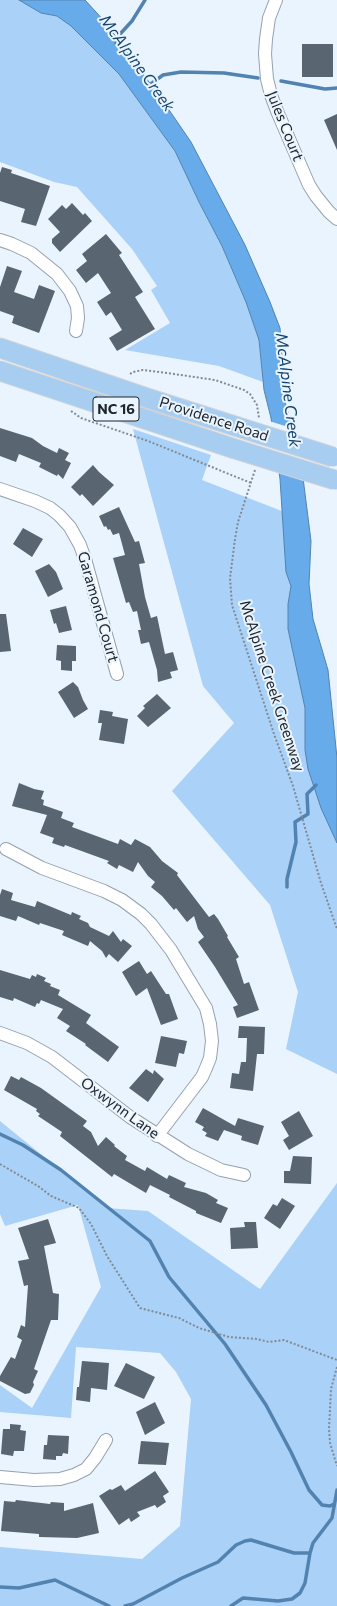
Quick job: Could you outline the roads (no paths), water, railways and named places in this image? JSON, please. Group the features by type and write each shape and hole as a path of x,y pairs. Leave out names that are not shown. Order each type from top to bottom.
{"main road":[{"name":"Providence Road","path":"0,348 147,398 335,458"},
{"name":"Providence Road","path":"0,371 232,448 336,480"}],"street":[{"name":"Jules Court","path":"276,0 269,18 265,54 271,95 309,184 328,212 337,219"},
{"path":"0,240 31,253 57,274 70,291 77,306 78,318 76,331"},
{"name":"Garamond Court","path":"0,489 35,501 50,508 59,514 70,527 80,545 85,559 117,674"},
{"path":"6,850 42,868 104,891 122,900 141,914 151,924 171,950 206,1008 212,1041 210,1058 202,1077 157,1136"},
{"name":"Oxwynn Lane","path":"0,1033 26,1043 52,1057 130,1118 157,1136 188,1154 221,1170 244,1175"},
{"path":"0,1477 34,1480 60,1479 74,1475 86,1469 106,1440"}],"waterway":[{"name":"McAlpine Creek","path":"116,43 121,33 132,21 145,0"},
{"name":"McAlpine Creek","path":"148,86 163,75 181,72 224,73 258,78"},
{"path":"281,81 325,89 337,88"},
{"path":"287,887 287,879 296,842 295,822 308,814 307,794 316,785"},
{"path":"0,1134 23,1145 61,1170 150,1241 169,1277 225,1344 266,1405 309,1490 322,1505 330,1506 334,1504"},
{"path":"231,1606 243,1598 278,1601 292,1599 300,1593 305,1583 313,1543 332,1518 337,1490"},
{"path":"125,1606 133,1604 182,1578 218,1562 236,1545 245,1541 251,1540 294,1553 310,1553"},
{"path":"0,1587 19,1588 55,1580 109,1606"}]}
